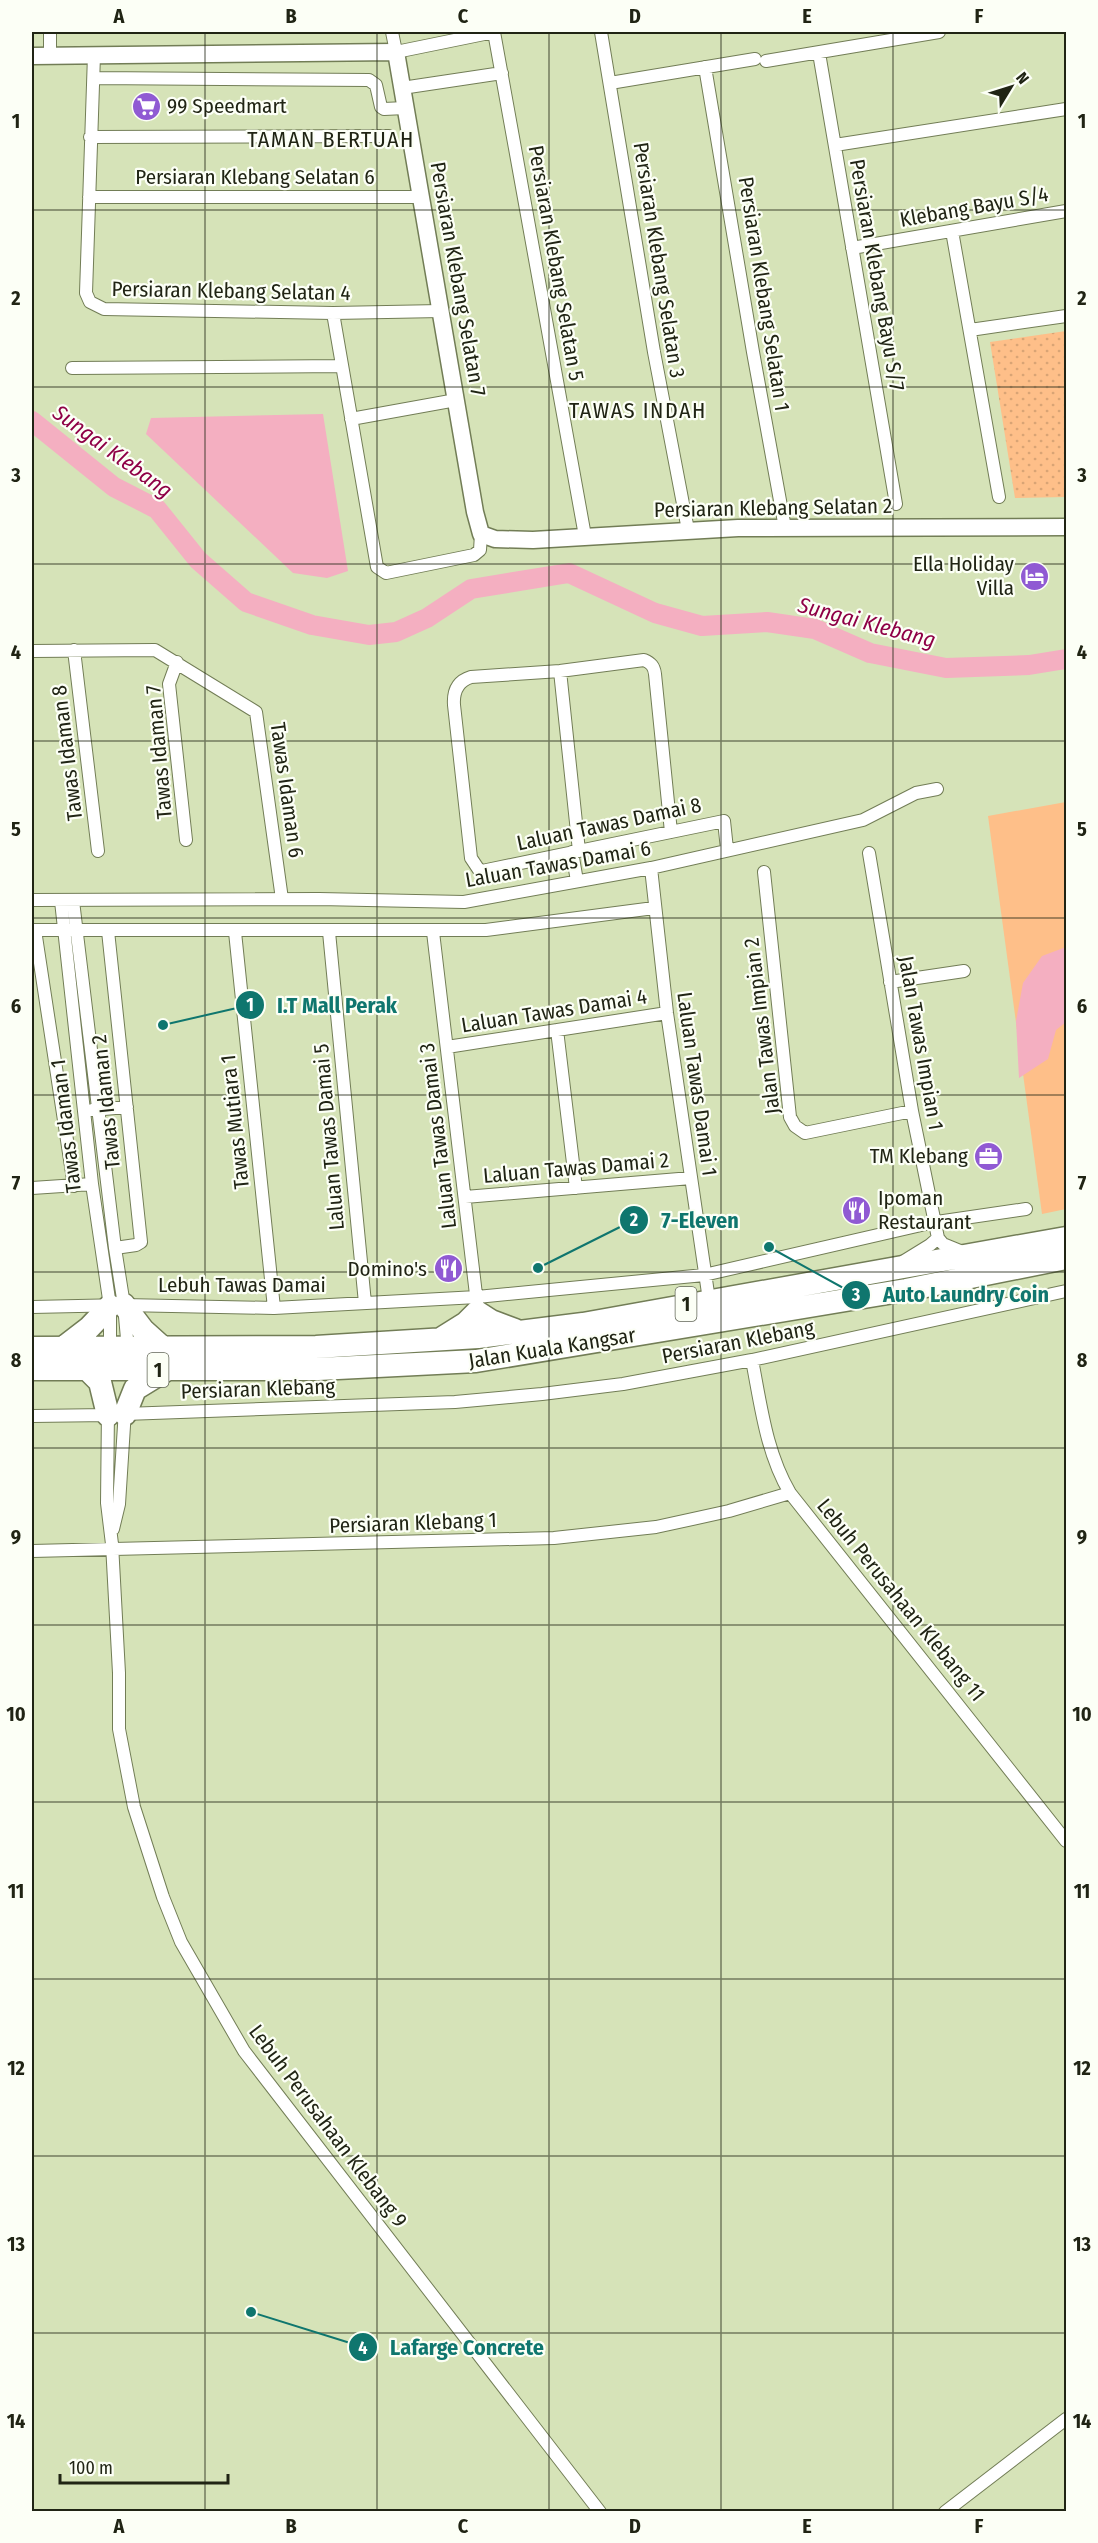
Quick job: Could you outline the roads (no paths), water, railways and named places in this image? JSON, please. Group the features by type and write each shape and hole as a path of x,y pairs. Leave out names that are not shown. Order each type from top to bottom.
{"highway":[{"name":"Jalan Kuala Kangsar","path":"165,1359 478,1337 583,1324 1066,1238"},
{"name":"Jalan Kuala Kangsar","path":"32,1348 63,1348 119,1359 165,1359 318,1369 441,1363 527,1354 906,1290 1066,1258"},
{"path":"438,1340 466,1323 477,1304 490,1321 522,1332"},
{"path":"63,1348 117,1306 143,1330 165,1359 135,1389 116,1414 100,1382 88,1370"},
{"path":"441,1363 469,1350 478,1337 492,1348 518,1349 527,1354"},
{"name":"Jalan Kuala Kangsar","path":"32,1369 88,1370 119,1359"}],"street":[{"path":"50,32 50,56"},
{"name":"Persiaran Klebang Selatan 7","path":"392,32 481,534"},
{"path":"32,56 396,52 494,32"},
{"name":"Persiaran Klebang Selatan 5","path":"494,32 585,536"},
{"name":"Persiaran Klebang Selatan 3","path":"601,32 654,352 688,530"},
{"path":"610,83 819,53 939,32"},
{"name":"Persiaran Klebang Bayu S/7","path":"819,53 896,504"},
{"name":"Persiaran Klebang Selatan 4","path":"94,55 86,293 90,302 105,309 333,313 441,311"},
{"name":"Persiaran Klebang Selatan 1","path":"705,68 785,528"},
{"path":"402,88 502,73"},
{"path":"94,78 369,80 375,83 380,105 383,108 405,108"},
{"path":"835,145 1066,109"},
{"path":"90,137 389,136"},
{"name":"Persiaran Klebang Selatan 6","path":"89,197 421,197"},
{"name":"Klebang Bayu S/4","path":"852,248 1066,211"},
{"path":"952,231 999,497"},
{"path":"333,313 377,567 382,573 474,555 480,550 481,534"},
{"path":"970,330 1066,316"},
{"path":"72,368 342,366"},
{"path":"351,419 456,400"},
{"name":"Persiaran Klebang Selatan 2","path":"481,534 495,539 533,540 688,530 1066,527"},
{"name":"Tawas Idaman 6","path":"32,651 150,649 177,662 254,710 257,715 282,898"},
{"name":"Tawas Idaman 8","path":"74,650 98,851"},
{"path":"577,881 560,671 644,660 652,664 656,674 671,832"},
{"name":"Tawas Idaman 7","path":"177,662 169,684 186,840"},
{"name":"Laluan Tawas Damai 8","path":"560,671 471,677 465,679 456,688 454,705 471,858 475,867 482,871 724,821 727,849"},
{"name":"Laluan Tawas Damai 6","path":"32,900 282,898 464,902 651,868 863,820 916,793 937,789"},
{"name":"Jalan Tawas Impian 1","path":"868,854 912,1111 938,1238"},
{"name":"Laluan Tawas Damai 1","path":"651,868 667,1013 709,1300"},
{"name":"Jalan Tawas Impian 2","path":"764,872 790,1118 795,1126 805,1133 912,1111"},
{"name":"Tawas Idaman 1","path":"67,901 63,931 92,1184 117,1306 119,1359"},
{"name":"Tawas Idaman 1","path":"67,901 76,931 115,1248 119,1359"},
{"path":"74,1186 33,930 434,932 496,929 654,908"},
{"name":"Tawas Idaman 2","path":"108,931 141,1242 115,1248"},
{"name":"Tawas Mutiara 1","path":"235,932 273,1308"},
{"name":"Laluan Tawas Damai 5","path":"329,932 365,1303"},
{"name":"Laluan Tawas Damai 3","path":"434,932 477,1304 478,1337"},
{"path":"890,982 964,971"},
{"name":"Laluan Tawas Damai 4","path":"447,1047 667,1013"},
{"path":"557,1030 576,1188"},
{"path":"84,1111 127,1107"},
{"name":"Laluan Tawas Damai 2","path":"465,1197 691,1178"},
{"path":"32,1188 92,1184"},
{"name":"Lebuh Tawas Damai","path":"32,1307 273,1308 365,1303 477,1304 704,1275 935,1222 1026,1209"},
{"path":"894,1268 938,1238 943,1244 969,1254"},
{"name":"Persiaran Klebang","path":"32,1416 455,1402 542,1395 623,1384 752,1360 1066,1291"},
{"name":"Lebuh Perusahaan Klebang 9","path":"119,1359 116,1414 106,1470 119,1673 119,1729 134,1807 163,1897 181,1942 244,2051 600,2511"},
{"name":"Lebuh Perusahaan Klebang 9","path":"116,1414 119,1359"},
{"name":"Lebuh Perusahaan Klebang 11","path":"752,1360 770,1451 777,1471 790,1493 1066,1841"},
{"name":"Persiaran Klebang 1","path":"32,1551 112,1551 554,1539 656,1527 729,1511 790,1493"},
{"path":"945,2511 1066,2419"}],"waterway":[{"name":"Sungai Klebang","path":"32,421 114,487 157,509 198,560 246,602 312,625 369,635 396,632 427,618 471,589 569,573 655,613 702,626 767,622 815,629 870,653 946,668 1029,665 1066,659"}],"place":[{"name":"99 Speedmart","path":"146,106"},
{"name":"Ella Holiday Villa","path":"1035,576"},
{"name":"I.T Mall Perak","path":"163,1025"},
{"name":"TM Klebang","path":"989,1156"},
{"name":"Ipoman Restaurant","path":"857,1210"},
{"name":"Auto Laundry Coin","path":"769,1247"},
{"name":"7-Eleven","path":"538,1268"},
{"name":"Domino's","path":"448,1269"},
{"name":"Lafarge Concrete","path":"251,2312"}],"district":[{"name":"TAMAN BERTUAH","path":"331,139"},
{"name":"TAWAS INDAH","path":"638,410"}]}
